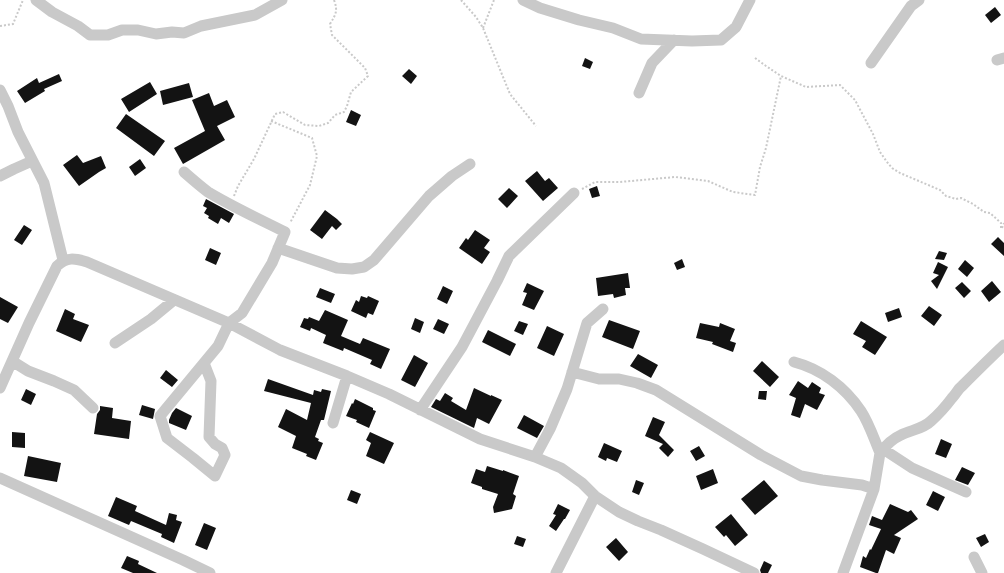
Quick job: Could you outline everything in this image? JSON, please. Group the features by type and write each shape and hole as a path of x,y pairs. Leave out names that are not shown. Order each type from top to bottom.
{"street":[{"path":"36,0 52,12 78,26 90,35 108,35 122,30 138,30 156,34 172,32 184,33 201,26 255,16 282,0"},
{"path":"523,0 540,8 579,20 613,28 641,39 692,41 721,40 736,27 750,0"},
{"path":"870,63 911,6 919,0"},
{"path":"639,93 652,63 674,40"},
{"path":"0,90 18,132 44,183 63,260"},
{"path":"0,176 32,161"},
{"path":"278,248 337,268 352,269 364,267 374,260 429,196 452,176 470,164"},
{"path":"184,172 207,191 285,232 272,264 242,313 230,324 218,346 160,416 167,438 215,476 225,455 222,448 215,444 209,437 211,381 204,363"},
{"path":"420,410 462,347 510,256 574,193"},
{"path":"0,388 29,322 57,266 63,260 75,258 230,324 280,350 389,394 480,439 535,457 562,468 582,483 595,496 619,512 662,530 754,573"},
{"path":"115,343 151,319 174,300"},
{"path":"535,457 550,429 567,389 587,323 603,309"},
{"path":"843,573 874,489 882,451 886,444 901,435 922,427 931,421 978,369 1004,345"},
{"path":"12,361 28,371 74,390 93,408"},
{"path":"794,362 816,370 836,383 848,395 861,411 882,451 912,468 966,492"},
{"path":"572,372 599,379 625,380 656,390 761,455 801,476 862,485 874,489"},
{"path":"333,423 347,376"},
{"path":"0,478 210,573"},
{"path":"556,573 595,496"},
{"path":"974,557 982,573"}],"path":[{"path":"0,26 13,24 23,0"},
{"path":"230,204 238,186 254,159 275,114 283,112 306,125 319,126 328,123 335,115 344,112 351,92 368,76 366,68 332,35 330,24 336,15 337,8 334,0"},
{"path":"462,0 483,28 510,94 536,126"},
{"path":"483,28 494,0"},
{"path":"755,58 781,76 806,87 840,85 855,100 873,134 880,152 892,168 900,173 940,190 946,196 956,200 961,198 984,212 990,213 1002,223 1001,229 1004,223"},
{"path":"574,193 595,182 620,182 675,177 708,180 733,192 755,196 760,167 766,148 781,76"},
{"path":"271,121 312,138 318,156 310,185 285,232"}],"building":[{"path":"995,7 1001,15 991,23 985,15"},
{"path":"585,58 593,62 590,69 582,66"},
{"path":"409,69 417,76 411,84 402,76"},
{"path":"59,74 62,81 44,89 45,91 25,103 17,91 37,78 39,83"},
{"path":"150,82 157,94 129,112 121,99"},
{"path":"189,83 193,97 163,105 160,91"},
{"path":"209,93 214,106 227,100 235,117 217,126 225,140 183,164 174,148 205,131 192,100"},
{"path":"351,110 361,115 356,126 346,122"},
{"path":"126,114 165,141 154,156 116,128"},
{"path":"77,155 83,163 101,156 106,168 79,186 63,165"},
{"path":"140,159 146,168 135,176 129,167"},
{"path":"537,171 545,181 549,178 558,188 543,201 525,181"},
{"path":"597,186 600,196 592,198 589,189"},
{"path":"509,188 518,196 507,208 498,199"},
{"path":"206,199 234,214 229,223 221,218 218,224 208,218 209,216 204,213 207,208 203,206"},
{"path":"325,210 342,224 336,230 332,226 322,239 310,230"},
{"path":"24,225 32,230 22,245 14,240"},
{"path":"475,230 490,240 484,248 490,252 482,264 459,248 466,238 468,240"},
{"path":"998,237 1004,243 1004,256 991,244"},
{"path":"210,248 221,253 216,265 205,260"},
{"path":"939,251 947,253 944,260 935,259"},
{"path":"682,259 685,267 677,270 674,263"},
{"path":"965,260 974,268 967,277 958,269"},
{"path":"938,262 948,267 937,289 931,281 939,275 933,273"},
{"path":"628,273 630,288 625,288 626,295 614,298 613,294 598,296 596,278"},
{"path":"992,281 1001,292 989,302 981,291"},
{"path":"962,282 971,291 964,298 955,288"},
{"path":"527,283 544,291 534,310 522,305 527,293 523,292"},
{"path":"443,286 453,291 447,304 437,299"},
{"path":"320,288 335,294 331,303 316,297"},
{"path":"361,296 367,298 368,296 379,301 373,315 368,313 366,318 351,311 356,300 359,302"},
{"path":"0,297 18,307 8,323 0,319"},
{"path":"929,306 942,315 934,326 921,316"},
{"path":"899,308 902,317 888,322 885,313"},
{"path":"65,309 75,314 73,319 89,325 81,342 56,331"},
{"path":"325,310 348,320 341,336 360,344 363,338 390,349 381,369 370,364 372,360 344,348 343,351 323,343 326,335 311,328 310,331 300,327 304,318 308,319 309,317 319,321"},
{"path":"415,318 424,322 420,333 411,329"},
{"path":"438,319 449,324 444,334 433,329"},
{"path":"609,320 640,331 633,349 602,337"},
{"path":"519,321 528,324 523,335 514,331"},
{"path":"861,321 887,337 875,355 862,347 866,341 853,334"},
{"path":"700,323 719,327 720,323 735,329 730,341 736,343 733,352 712,344 713,342 696,338"},
{"path":"547,326 564,334 554,356 537,348"},
{"path":"488,330 516,344 510,356 482,342"},
{"path":"638,354 658,365 651,378 630,366"},
{"path":"414,355 428,363 415,387 401,380"},
{"path":"762,361 779,377 770,387 753,371"},
{"path":"166,370 178,380 172,387 160,378"},
{"path":"268,379 313,395 314,390 321,392 322,389 331,391 324,420 321,420 315,437 319,439 318,441 323,443 316,460 306,456 307,454 292,448 296,436 278,427 286,409 307,420 311,403 264,391"},
{"path":"798,381 808,388 812,382 821,388 819,393 825,395 817,410 805,404 800,418 791,415 796,398 789,395"},
{"path":"474,388 502,400 489,424 477,418 474,428 431,407 436,399 440,401 445,393 453,398 451,401 466,410"},
{"path":"26,389 36,394 31,405 21,400"},
{"path":"759,391 767,391 766,400 758,399"},
{"path":"355,399 376,411 369,428 356,422 357,420 346,416"},
{"path":"142,405 155,409 153,419 139,415"},
{"path":"100,406 113,408 112,418 131,421 129,439 94,434 97,414 100,410"},
{"path":"176,408 192,416 186,430 169,423 172,413"},
{"path":"524,415 544,426 537,438 517,428"},
{"path":"653,417 665,422 659,435 674,450 668,457 659,448 663,444 645,436"},
{"path":"12,432 25,433 25,448 12,447"},
{"path":"370,432 394,443 384,464 366,456 371,443 366,440"},
{"path":"941,439 952,444 946,458 935,454"},
{"path":"604,443 622,451 617,462 607,458 606,461 598,457"},
{"path":"699,446 705,456 696,461 690,451"},
{"path":"28,456 61,463 57,482 24,476"},
{"path":"487,466 519,476 513,494 516,496 512,509 494,513 493,507 498,494 482,489 482,487 471,483 476,469 485,472"},
{"path":"962,467 975,473 968,485 955,480"},
{"path":"713,469 718,483 701,490 696,476"},
{"path":"636,480 644,483 639,495 632,492"},
{"path":"764,480 778,496 755,515 741,499"},
{"path":"351,490 361,494 357,504 347,500"},
{"path":"933,491 945,497 938,511 926,505"},
{"path":"116,497 137,506 135,511 166,525 169,513 177,515 176,520 182,522 174,543 161,537 162,534 131,521 129,525 108,516"},
{"path":"558,504 570,510 556,531 549,526 556,515 553,514"},
{"path":"890,504 908,512 911,510 918,519 894,535 901,538 894,554 886,550 878,573 876,573 860,567 863,556 866,558 881,529 869,525 872,516 882,520"},
{"path":"731,514 748,535 735,546 726,535 724,537 715,527"},
{"path":"204,523 216,528 207,550 195,545"},
{"path":"985,534 989,542 981,547 976,538"},
{"path":"517,536 526,539 523,547 514,544"},
{"path":"616,538 628,552 619,561 606,547"},
{"path":"127,556 139,561 138,564 157,573 133,573 121,568"},
{"path":"764,561 772,565 768,573 761,573 760,570"}]}
